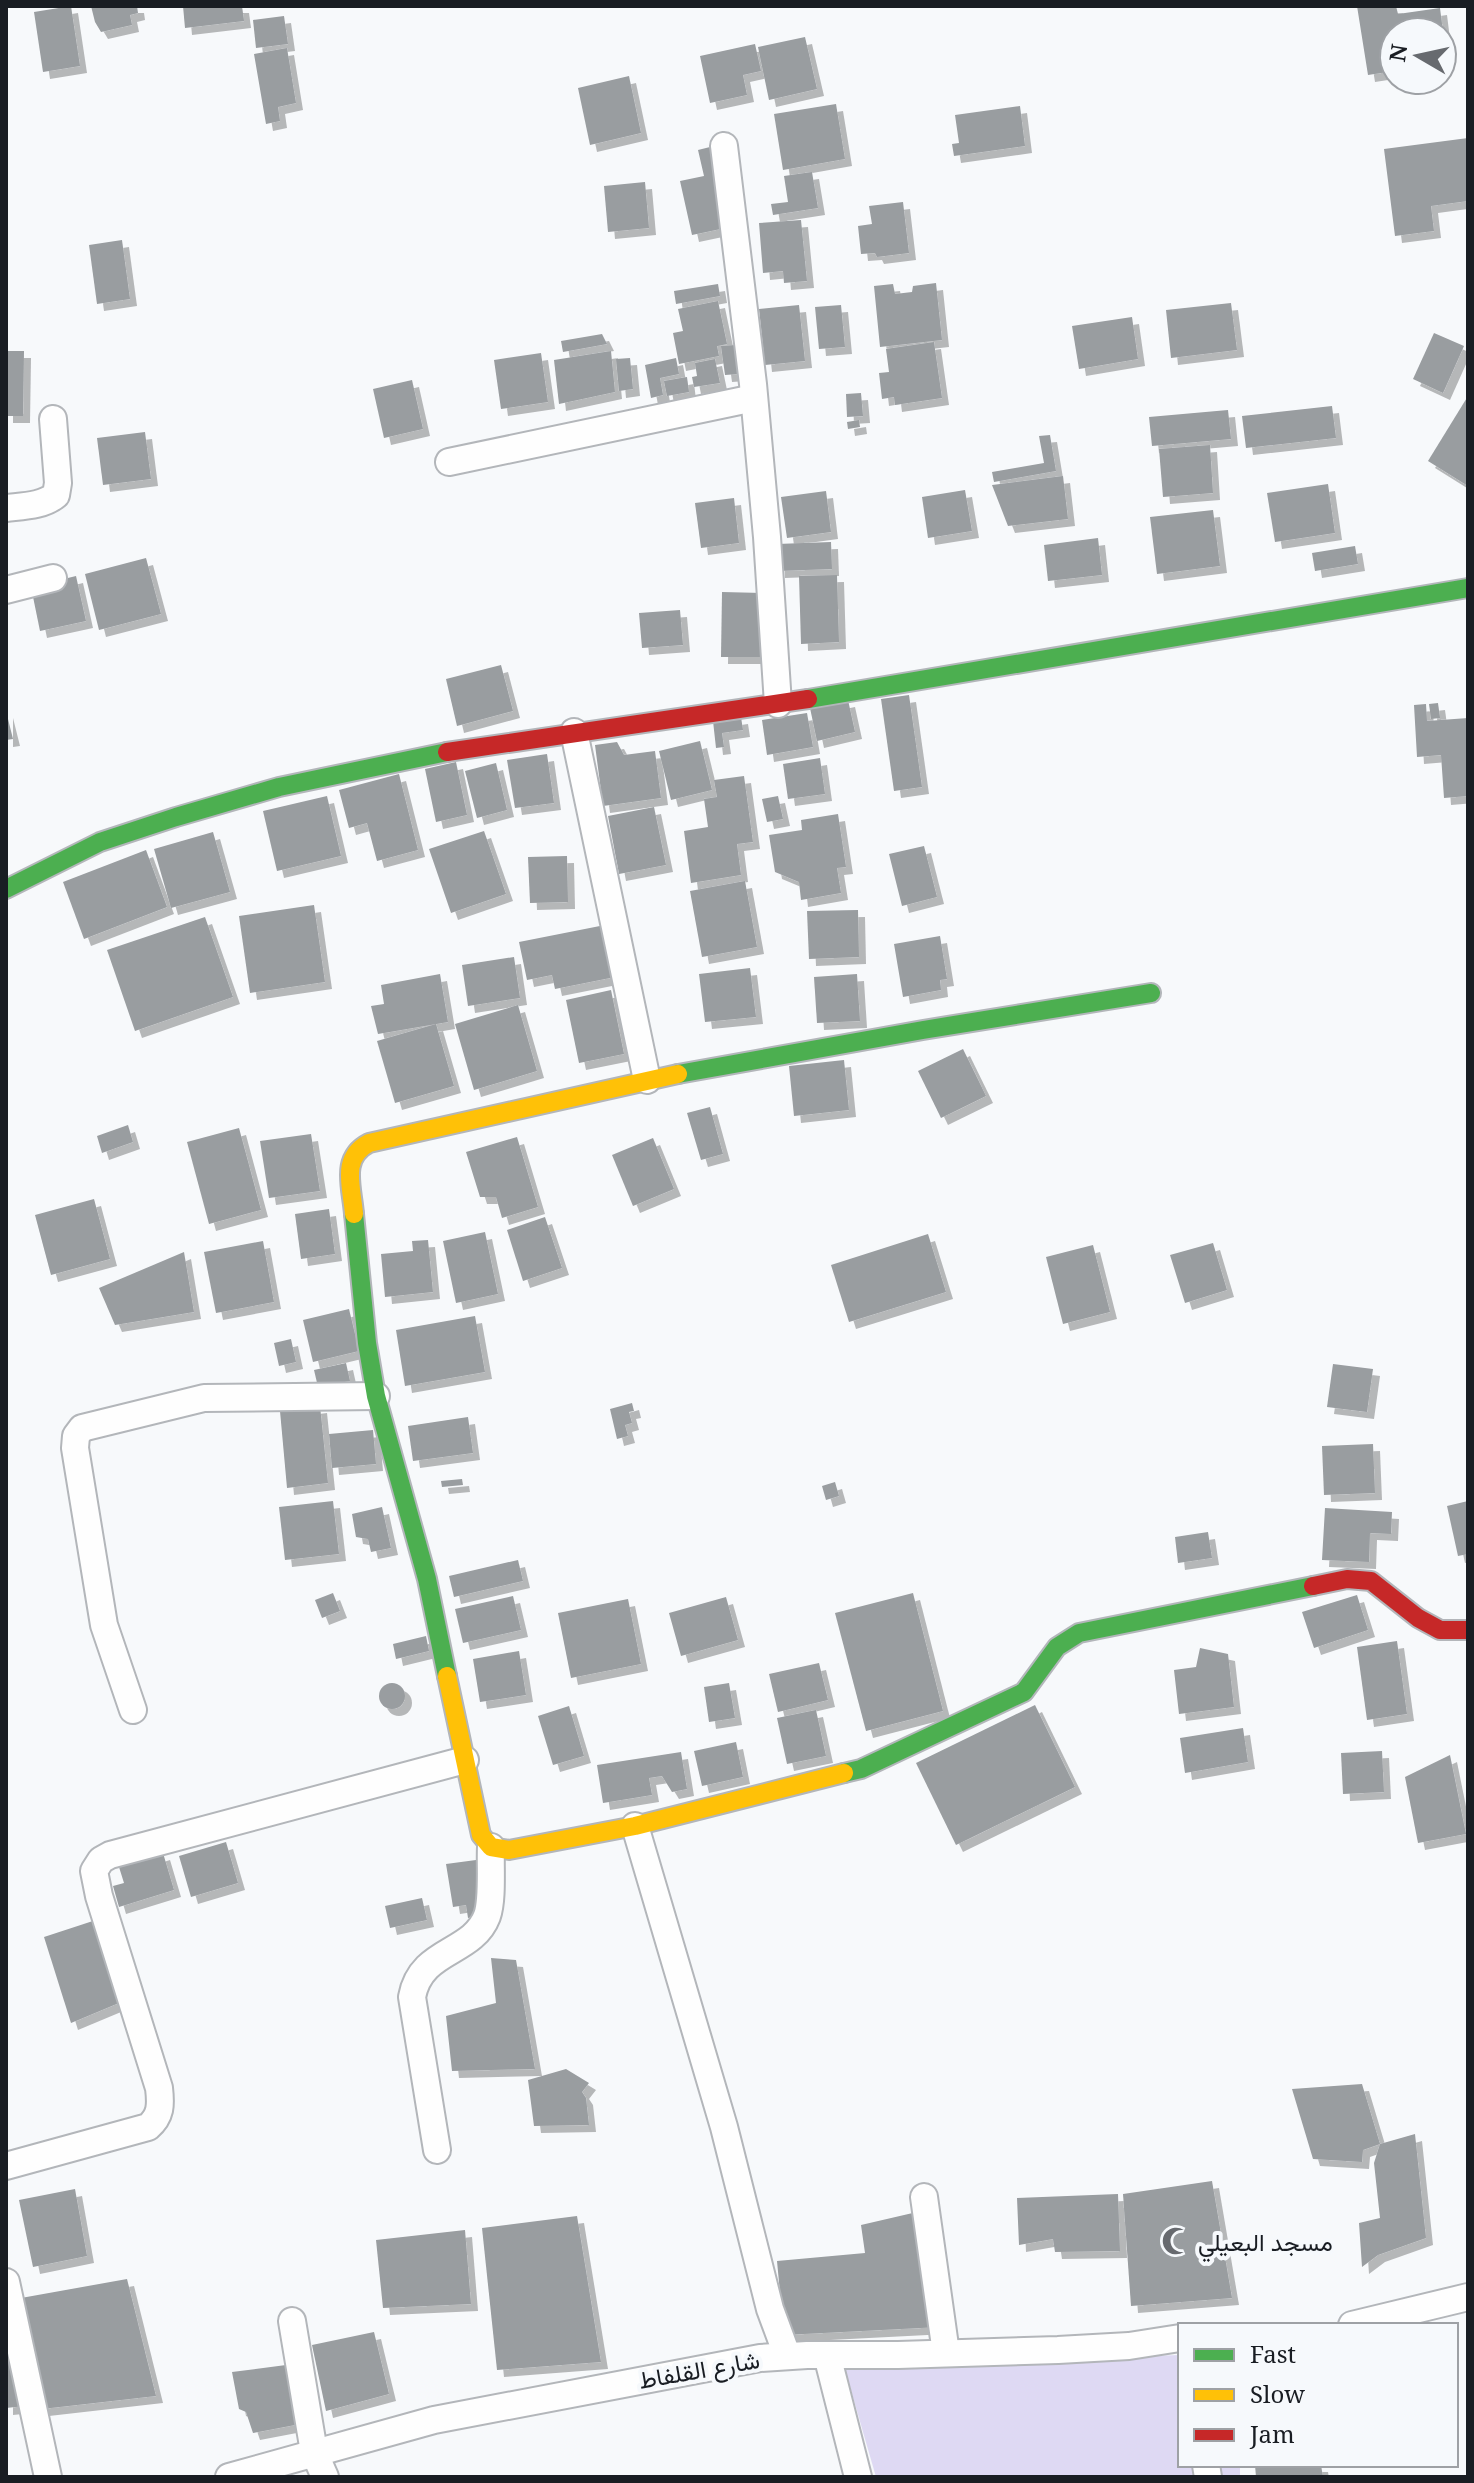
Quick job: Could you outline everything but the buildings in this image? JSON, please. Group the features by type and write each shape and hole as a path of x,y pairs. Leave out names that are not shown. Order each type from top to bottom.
{"street":[{"path":"724,146 754,398 778,704"},
{"path":"449,462 754,398"},
{"path":"6,508 50,501 56,495 58,483 53,419"},
{"path":"6,590 53,578"},
{"path":"6,889 100,842 279,787 427,755 778,704 1468,588"},
{"path":"574,732 647,1080"},
{"path":"1151,993 647,1080 369,1143 356,1149 350,1158 350,1172 367,1343 376,1396 427,1579 481,1835 491,1847 509,1850 635,1826 861,1769 1024,1692 1057,1647 1079,1633 1347,1579 1371,1581 1408,1611 1440,1630 1468,1630"},
{"path":"133,1710 104,1625 75,1448 76,1436 82,1428 204,1398 376,1396"},
{"path":"6,2166 148,2127 160,2111 159,2088 99,1896 94,1871 101,1860 110,1855 465,1760"},
{"path":"635,1826 724,2127 770,2309 787,2355"},
{"path":"437,2150 412,1997 415,1981 430,1963 471,1938 487,1917 491,1847"},
{"path":"924,2197 946,2353"},
{"path":"6,2282 48,2477"},
{"path":"1360,2323 1468,2297"},
{"path":"292,2321 314,2452 325,2477"},
{"name":"شارع القلفاط","path":"229,2477 434,2420 760,2358 1178,2342"},
{"path":"827,2355 858,2477"}],"shaded area":[{"path":"1178,2355 1178,2467 1240,2467 1240,2477 876,2477 844,2366"}],"traffic: fast":[{"path":"808,699 1468,588"},
{"path":"6,889 100,842 176,817 279,787 447,752"},
{"path":"678,1074 1151,993"},
{"path":"354,1214 367,1343 376,1396 427,1579 447,1676"},
{"path":"844,1773 861,1769 1024,1692 1057,1647 1079,1633 1313,1586"}],"traffic: slow":[{"path":"354,1214 351,1165 360,1149 369,1143 678,1074"},
{"path":"447,1676 481,1835 491,1847 509,1850 635,1826 844,1773"}],"traffic: jam":[{"path":"447,752 808,699"},
{"path":"1313,1586 1347,1579 1371,1581 1418,1618 1440,1630 1468,1630"}],"place":[{"name":"مسجد البعيلي","path":"1176,2241"}]}
